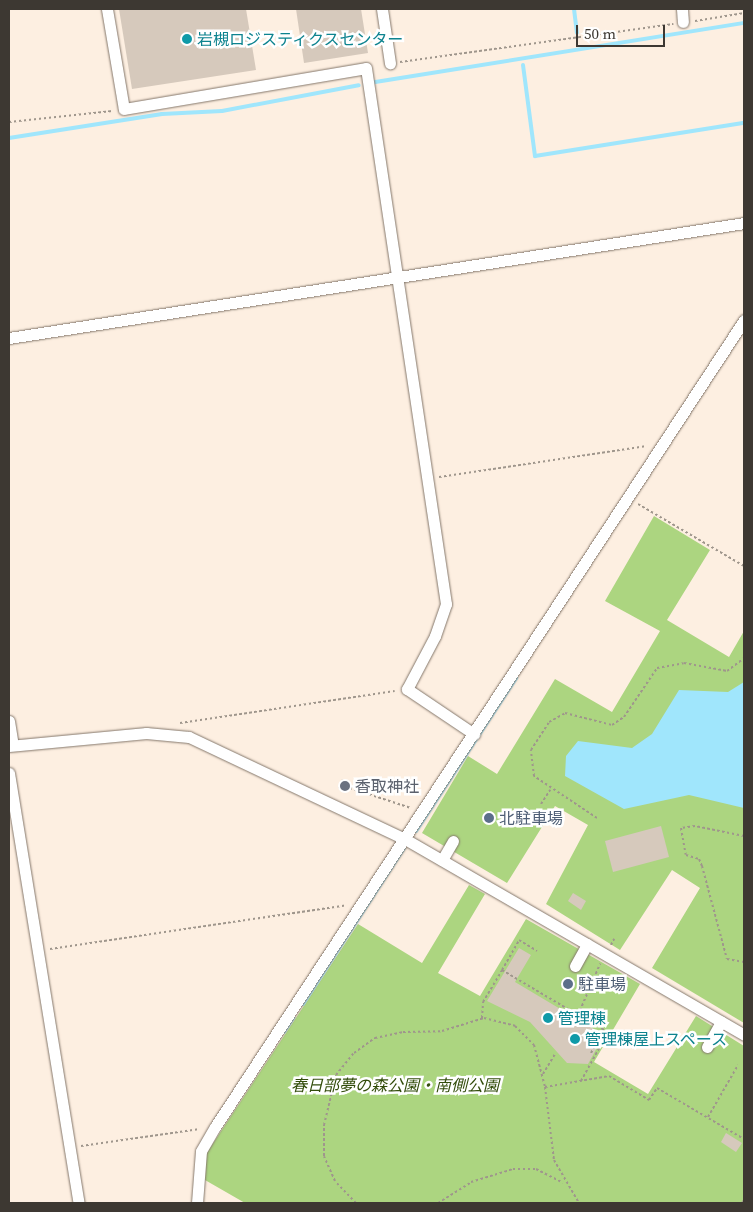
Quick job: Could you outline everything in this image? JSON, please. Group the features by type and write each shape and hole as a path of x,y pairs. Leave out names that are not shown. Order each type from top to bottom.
{"street":[{"path":"107,9 124,109 366,68 395,278 429,479 446,604 435,636 407,690 474,734"},
{"path":"382,9 390,63"},
{"path":"682,9 683,22"},
{"path":"9,338 744,223"},
{"path":"198,1203 201,1151 215,1127 744,320"},
{"path":"9,721 11,746 146,733 190,737 405,839 744,1035"},
{"path":"9,773 72,1148 79,1203"},
{"path":"442,860 453,841"},
{"path":"575,966 587,944"},
{"path":"706,1047 721,1022"}],"path":[{"path":"390,63 744,13"},
{"path":"9,122 124,109"},
{"path":"429,479 663,444"},
{"path":"627,498 744,566"},
{"path":"597,818 550,790 529,768 531,750 549,722 566,713 612,725 624,716 657,668 684,663 727,671 744,658"},
{"path":"174,724 407,690"},
{"path":"350,788 423,812"},
{"path":"541,804 550,790"},
{"path":"686,855 681,828 695,826 744,836"},
{"path":"682,856 686,855 699,859 728,959 744,962"},
{"path":"38,951 364,902"},
{"path":"482,1018 482,1002 519,940 537,951"},
{"path":"578,1015 605,955"},
{"path":"502,970 608,1032 581,1080"},
{"path":"356,1203 335,1181 324,1156 324,1124 336,1075 354,1053 376,1038 403,1032 442,1031 482,1018 499,1020 524,1032 538,1052 545,1086 549,1141 564,1183 579,1203"},
{"path":"591,1053 604,1030"},
{"path":"543,1075 555,1054"},
{"path":"708,1117 738,1066"},
{"path":"545,1086 609,1076 649,1100 657,1088 744,1139"},
{"path":"72,1148 215,1127"},
{"path":"438,1203 471,1182 513,1169 536,1169 564,1183"}],"green space":[{"path":"654,516 710,550 667,620 729,657 744,631 744,1023 652,968 700,888 672,870 620,950 546,904 588,825 555,806 507,883 422,833 468,756 497,774 555,679 612,712 660,631 605,601"},
{"name":"春日部夢の森公園・南側公園","path":"469,885 485,894 438,973 480,996 526,919 640,984 594,1062 648,1094 696,1016 744,1046 744,1203 245,1203 205,1180 206,1154 358,924 422,963"}],"water":[{"path":"744,682 744,808 689,795 624,809 565,776 566,756 578,741 632,748 652,734 679,690 728,692"}],"building":[{"name":"岩槻ロジスティクスセンター","path":"119,9 246,9 256,70 132,89"},
{"path":"296,9 361,9 368,53 304,63"},
{"name":"香取神社","path":"342,779 351,784 348,792 338,788"},
{"path":"661,826 669,857 613,872 605,841"},
{"path":"573,893 586,901 581,910 568,901"},
{"name":"管理棟","path":"519,948 531,955 515,982 604,1035 588,1064 567,1063 530,1022 487,1001"},
{"path":"726,1133 742,1143 736,1152 721,1142"}],"waterway":[{"path":"574,9 577,33"},
{"path":"369,83 744,23"},
{"path":"523,65 535,156 744,123"},
{"path":"9,138 162,114 222,111 359,85"},
{"path":"416,831 516,678"},
{"path":"303,1004 404,848"},
{"path":"284,1032 293,1018"}],"place":[{"name":"岩槻ロジスティクスセンター","path":"187,39"},
{"name":"香取神社","path":"345,786"},
{"name":"北駐車場","path":"489,818"},
{"name":"駐車場","path":"568,984"},
{"name":"管理棟","path":"548,1018"},
{"name":"管理棟屋上スペース","path":"575,1039"}]}
